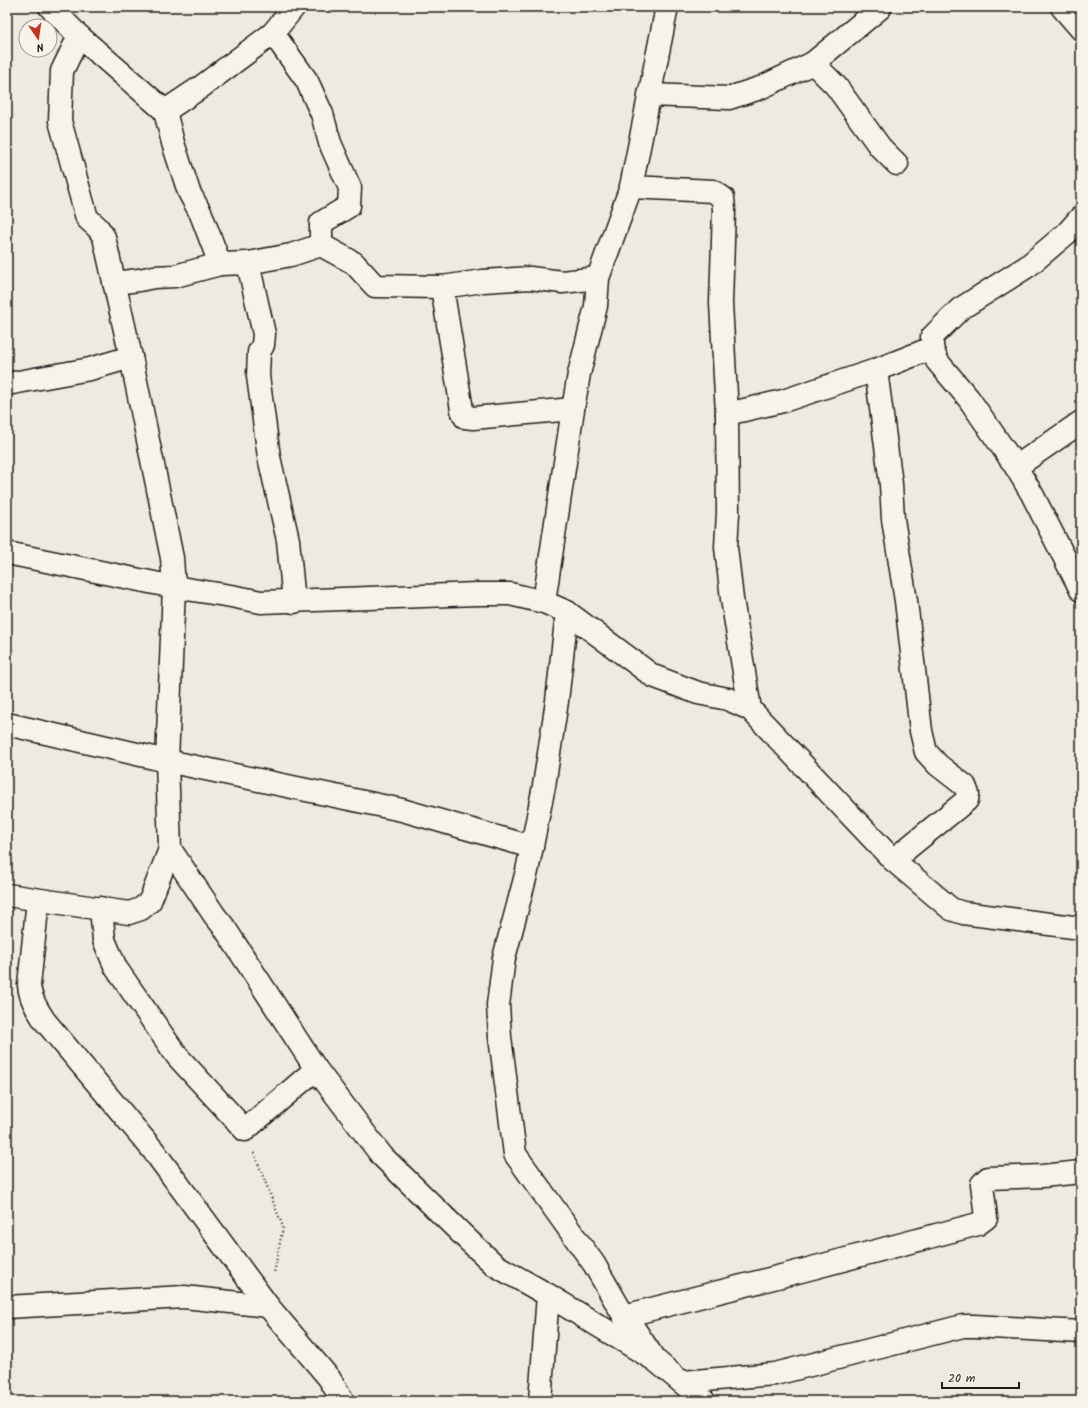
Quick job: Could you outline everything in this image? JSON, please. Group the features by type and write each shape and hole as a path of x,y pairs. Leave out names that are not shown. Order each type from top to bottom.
{"street":[{"path":"50,7 79,36 165,111 173,143 190,192 201,214 220,264"},
{"path":"165,111 201,87 273,33 294,7"},
{"path":"544,602 579,374 596,306 598,278 631,187 667,7"},
{"path":"1062,7 1081,29"},
{"path":"649,95 729,98 760,88 814,63 880,8"},
{"path":"273,33 307,81 322,114 330,143 350,188 348,206 321,223 321,245"},
{"path":"7,895 129,913 140,909 150,901 170,849 167,761 174,588 172,558 131,357 104,237 98,228 87,218 60,121 62,71 79,36"},
{"path":"814,63 836,86 880,147 897,164"},
{"path":"631,187 713,191 723,198 724,210 721,303 727,414 728,513 726,547 732,599 750,709"},
{"path":"1081,217 1067,233 1028,266 960,309 932,337 932,348 937,361 969,399 1016,467 1032,494 1081,590"},
{"path":"114,283 154,277 175,276 220,264 248,263 291,255 321,245 354,263 375,286 442,287 483,281 530,278 562,282 598,278"},
{"path":"248,263 264,334 263,345 259,352 258,376 269,457 288,540 294,602"},
{"path":"442,287 462,410 465,417 473,418 573,410"},
{"path":"727,414 783,401 876,370 932,348"},
{"path":"7,384 90,369 131,357"},
{"path":"876,370 891,484 893,519 906,601 921,731 926,752 938,765 965,786 968,794 967,800 893,860"},
{"path":"1016,467 1081,422"},
{"path":"7,553 174,588 261,602 294,602 477,594 510,594 544,602 567,612 653,676 698,693 728,699 750,709 893,860 951,909 1081,928"},
{"path":"567,612 556,709 544,786 527,871 504,958 498,1005 500,1038 515,1154 594,1264 624,1316 656,1360"},
{"path":"7,724 167,761 402,810 532,846"},
{"path":"170,849 224,927 316,1069 382,1156 495,1265 656,1360 684,1382 704,1401"},
{"path":"38,900 29,985 30,994 36,1007 44,1020 153,1150 268,1306 329,1378 343,1401"},
{"path":"101,908 104,940 116,968 178,1056 245,1130 316,1069"},
{"path":"624,1316 978,1224 986,1218 982,1184 988,1178 1042,1176 1081,1172"},
{"path":"540,1401 548,1295"},
{"path":"7,1307 184,1297 268,1306"},
{"path":"684,1382 776,1374 963,1326 1081,1332"}],"path":[{"path":"245,1130 283,1227 268,1306"}]}
